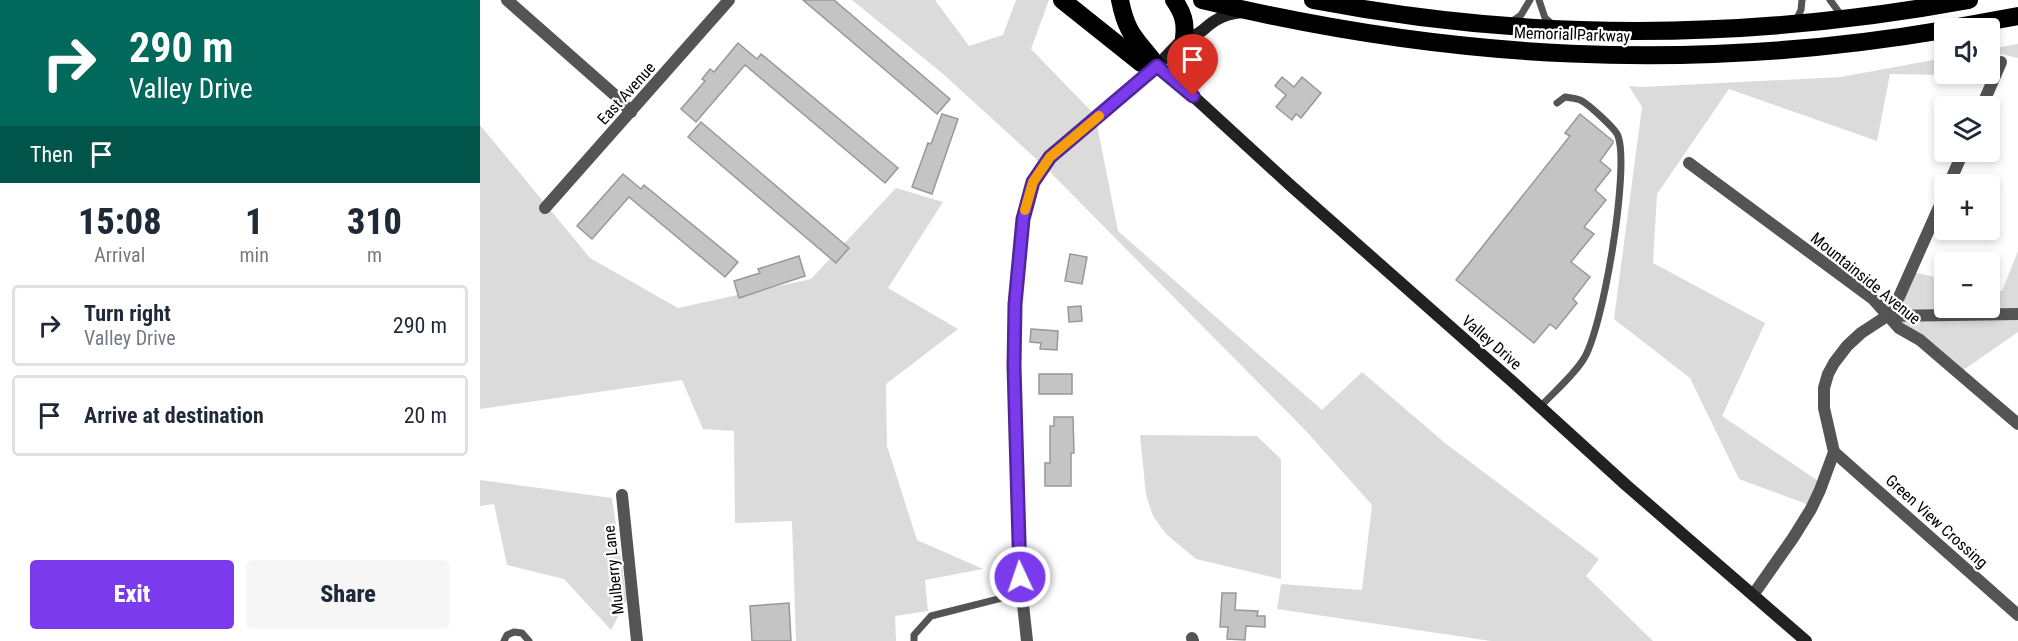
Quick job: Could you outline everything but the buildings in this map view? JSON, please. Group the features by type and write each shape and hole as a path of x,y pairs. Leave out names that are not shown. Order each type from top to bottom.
{"highway":[{"path":"1062,0 1141,63 1157,66"},
{"path":"1120,0 1125,23 1131,35 1157,66"},
{"path":"1174,0 1184,15 1185,38"},
{"name":"Memorial Parkway","path":"1202,0 1250,12 1419,42 1510,51 1617,56 1706,55 1786,50 1934,31"},
{"name":"Memorial Parkway","path":"1313,0 1382,13 1505,26 1558,30 1688,31 1845,20 1969,0"},
{"path":"2000,19 2018,16"}],"street":[{"path":"507,0 618,97 631,112"},
{"name":"East Avenue","path":"545,208 729,0"},
{"path":"1027,641 1016,483 1014,366 1015,304 1023,219 1033,182 1050,157 1157,66 1185,38 1195,37 1217,19 1229,14 1250,12"},
{"path":"1986,96 2001,62"},
{"name":"Valley Drive","path":"1157,66 1626,485 1806,641"},
{"name":"Mountainside Avenue","path":"1689,163 1872,299 1899,328 1920,340 2018,424"},
{"path":"1753,595 1811,509 1834,452 1824,408 1824,388 1828,374 1847,346 1861,333 1887,316 1899,297 1934,218"},
{"path":"1887,316 2018,314"},
{"name":"Green View Crossing","path":"1834,452 2018,615"},
{"name":"Mulberry Lane","path":"622,495 637,641"}],"lane":[{"path":"1505,26 1521,15 1530,0"},
{"path":"1539,0 1545,18 1558,30"},
{"path":"1794,25 1801,10 1802,0"},
{"path":"1830,0 1845,20"},
{"path":"1540,407 1584,359 1590,344 1605,289 1621,181 1622,154 1618,134 1581,100 1565,97 1557,104"},
{"path":"914,641 914,635 931,616 1022,593"},
{"path":"504,641 507,635 514,632 522,633 529,641"}],"shaded area":[{"path":"852,0 935,0 969,46 1003,35 1016,0 1049,0 1031,49 1095,115 1118,231 1322,410 1362,372 1445,443 1599,559 1586,576 1653,641 1491,641 1277,609 1281,584 1362,590 1372,505 1307,432 1044,166 942,73"},
{"path":"2018,44 2018,58 2001,54 2000,57 2000,47"},
{"path":"1934,60 1934,75 1890,74 1877,141 1729,89 1657,194 1653,263 1765,323 1722,416 1827,487 1817,508 1739,479 1690,378 1614,319 1642,107 1629,86 1841,77"},
{"path":"480,125 590,258 678,308 811,279 896,188 943,202 888,288 958,329 886,384 887,446 917,540 983,569 925,580 928,611 895,616 896,641 796,641 792,521 735,523 734,431 703,429 682,380 480,409"},
{"path":"2018,251 2018,332 1959,373 1889,316 1913,272 1934,277 1934,318 2000,318 2000,291 2002,291"},
{"path":"1140,435 1257,436 1281,459 1281,579 1196,559 1166,534 1153,516 1146,495"},
{"path":"480,480 612,498 627,600 611,630 564,579 507,565 494,504 480,506"}],"slow traffic":[{"path":"1025,210 1033,182 1050,157 1099,116"}],"route":[{"path":"1020,577 1016,483 1015,304 1023,219 1033,182 1050,157 1157,66 1193,96"}]}
